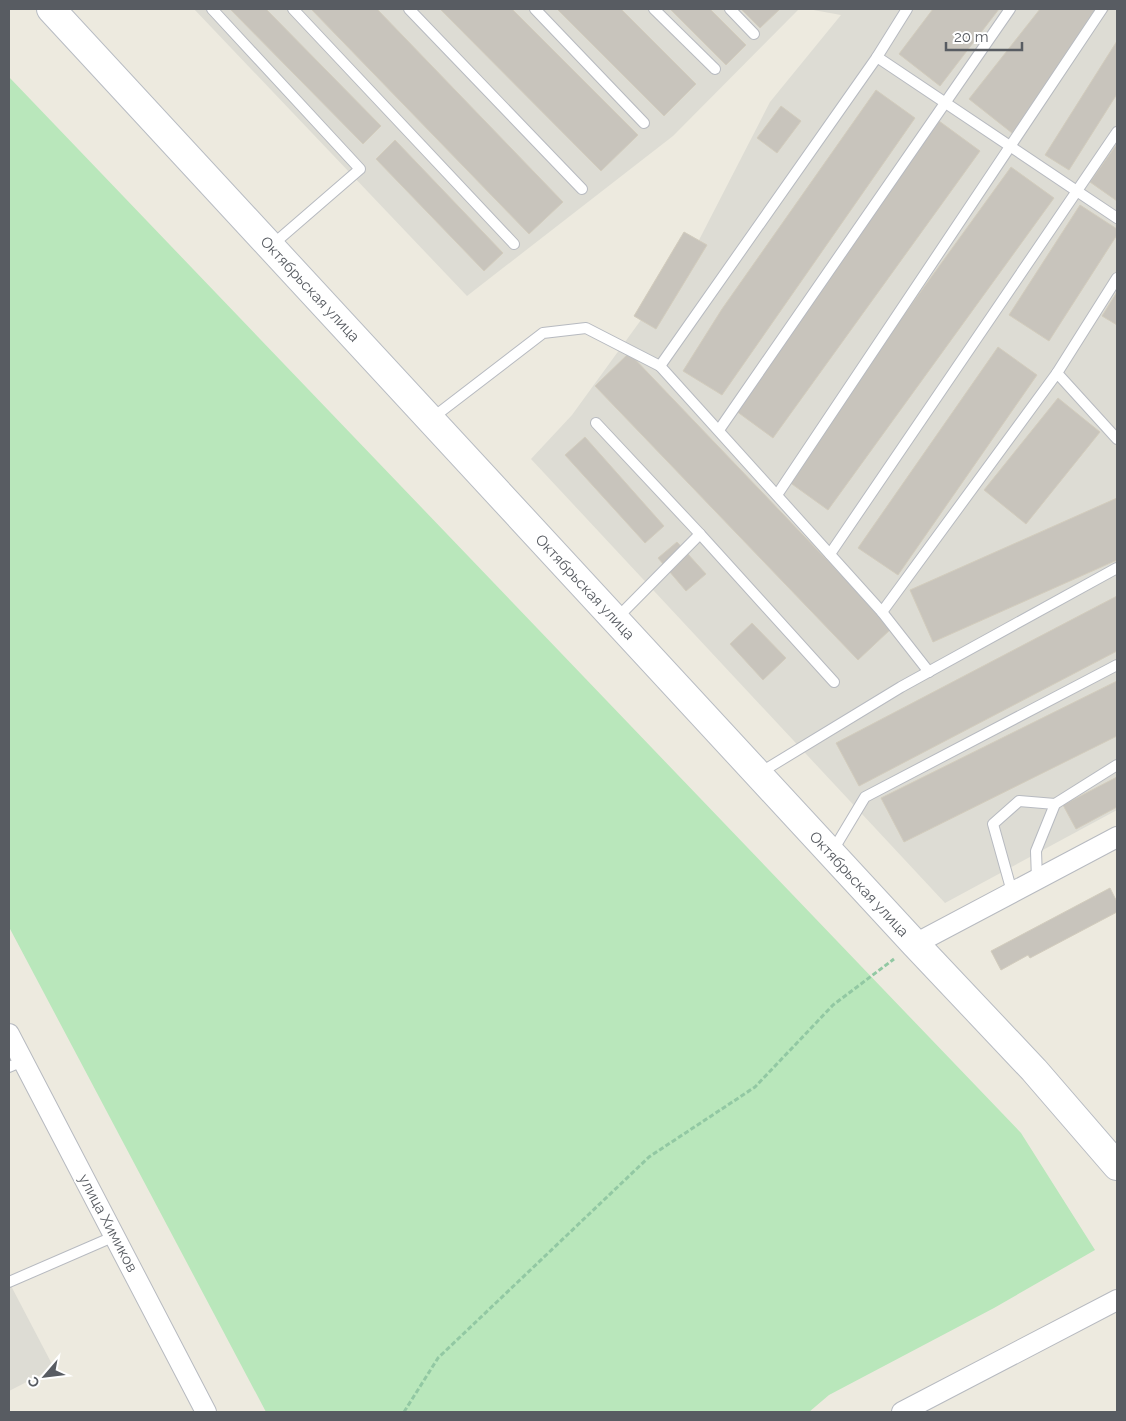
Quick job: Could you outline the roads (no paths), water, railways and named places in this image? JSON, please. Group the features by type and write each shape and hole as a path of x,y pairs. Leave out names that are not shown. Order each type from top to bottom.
{"main road":[{"name":"Октябрьская улица","path":"51,9 914,944 1034,1070 1117,1166"}],"street":[{"path":"914,944 1117,837"},
{"name":"улица Химиков","path":"9,1034 16,1064 114,1236 206,1412"},
{"path":"902,1412 1117,1300"}],"lane":[{"path":"212,9 360,169 270,246"},
{"path":"293,9 514,244"},
{"path":"409,9 582,189"},
{"path":"535,9 644,123"},
{"path":"654,9 715,69"},
{"path":"730,9 754,34"},
{"path":"660,366 877,57 907,9"},
{"path":"719,430 1010,9"},
{"path":"777,495 1102,9"},
{"path":"877,57 1117,218"},
{"path":"830,554 1117,132"},
{"path":"882,612 1057,373 1117,278"},
{"path":"430,420 543,333 586,328 660,366 882,612 929,672"},
{"path":"1057,373 1117,437"},
{"path":"596,423 834,682"},
{"path":"615,619 700,534"},
{"path":"758,774 929,672 1117,568"},
{"path":"831,853 865,797 1117,665"},
{"path":"1037,879 1036,852 1055,804 1117,765"},
{"path":"1012,892 993,824 1019,801 1055,804"},
{"path":"9,1282 114,1236"}]}
